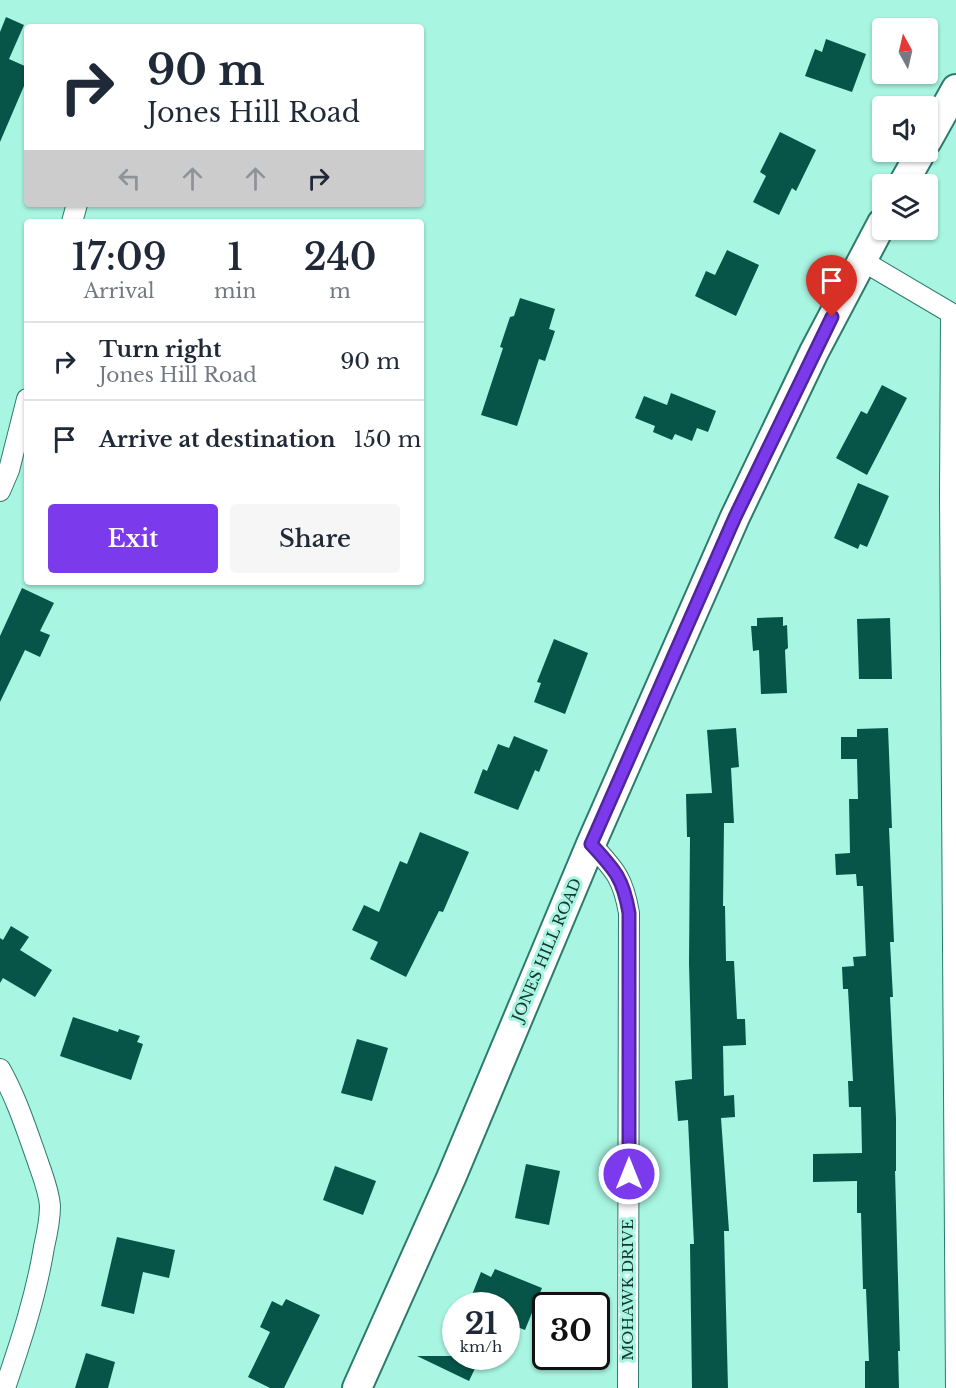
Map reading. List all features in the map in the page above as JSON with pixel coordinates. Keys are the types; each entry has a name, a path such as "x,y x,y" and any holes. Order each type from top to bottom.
{"main road":[{"path":"938,121 956,89"},
{"name":"JONES HILL ROAD","path":"357,1388 451,1178 591,844 735,517 814,352 872,240"}],"street":[{"path":"861,260 953,315 950,497 956,1388"},
{"path":"0,491 9,470 24,411"},
{"name":"MOHAWK DRIVE","path":"591,844 614,869 625,889 629,913 628,1388"},
{"path":"0,1070 9,1085 27,1130 48,1192 50,1205 50,1217 32,1308 5,1388"}],"building":[{"path":"6,17 24,25 9,59 24,66 24,86 0,142 0,32"},
{"path":"826,39 866,54 852,92 805,76 815,49 822,52"},
{"path":"780,132 816,150 796,191 792,188 779,215 753,202 766,176 760,172"},
{"path":"727,250 759,265 736,316 695,296 706,271 715,275"},
{"path":"520,298 555,309 549,329 555,331 545,361 539,359 517,426 481,415 503,348 500,347 510,317 514,316"},
{"path":"882,385 907,398 867,475 836,458 861,411 867,414"},
{"path":"671,393 716,411 708,432 697,428 692,441 675,434 672,440 653,432 655,426 635,418 644,396 667,405"},
{"path":"858,483 889,496 867,547 860,544 858,549 834,538"},
{"path":"22,588 54,603 40,631 50,635 40,657 25,650 0,702 0,636"},
{"path":"783,617 783,626 787,625 788,648 785,650 787,693 761,694 759,650 753,651 751,626 757,626 757,618"},
{"path":"890,618 892,679 859,679 857,619"},
{"path":"554,639 588,653 565,714 534,702 541,683 537,682"},
{"path":"736,728 739,767 731,768 734,823 724,823 723,906 725,906 726,961 734,961 737,1019 745,1019 746,1045 723,1046 724,1096 734,1095 735,1117 721,1118 729,1231 724,1231 728,1388 692,1388 690,1244 694,1244 688,1120 678,1121 675,1081 692,1079 689,963 690,837 687,837 686,794 712,793 707,730"},
{"path":"888,728 892,828 889,828 894,942 890,942 893,997 890,997 896,1118 899,1388 865,1388 865,1361 869,1361 866,1289 863,1289 861,1213 857,1213 857,1181 813,1182 813,1154 862,1153 861,1107 849,1107 848,1081 853,1081 848,989 843,989 842,967 854,966 853,957 866,956 863,886 857,886 856,874 836,875 835,854 850,853 849,799 858,799 857,759 841,759 841,737 857,737 857,729"},
{"path":"514,736 548,750 539,772 535,770 518,810 474,793 483,769 487,771 498,744 509,748"},
{"path":"420,832 469,852 443,912 439,911 406,977 370,959 378,942 352,930 364,905 379,912 400,861 407,864"},
{"path":"11,926 29,937 20,950 52,970 35,997 3,978 0,983 0,938 3,940"},
{"path":"73,1017 118,1032 119,1029 140,1036 137,1042 143,1044 131,1080 60,1056"},
{"path":"357,1039 388,1048 372,1101 341,1093"},
{"path":"526,1164 560,1171 549,1225 515,1218"},
{"path":"335,1166 376,1181 363,1215 323,1200"},
{"path":"117,1237 175,1250 169,1278 143,1272 134,1314 101,1306"},
{"path":"495,1269 542,1288 540,1292 532,1292 532,1313 525,1330 520,1328 520,1292 473,1292 481,1272 491,1277"},
{"path":"286,1299 320,1315 284,1388 270,1388 248,1377 270,1332 260,1327 272,1301 282,1306"},
{"path":"86,1353 115,1362 108,1388 75,1388"},
{"path":"417,1356 442,1356 442,1368"},
{"path":"446,1370 474,1370 469,1381"}],"route":[{"path":"629,1174 629,913 625,889 614,869 591,844 735,517 832,317"}]}
